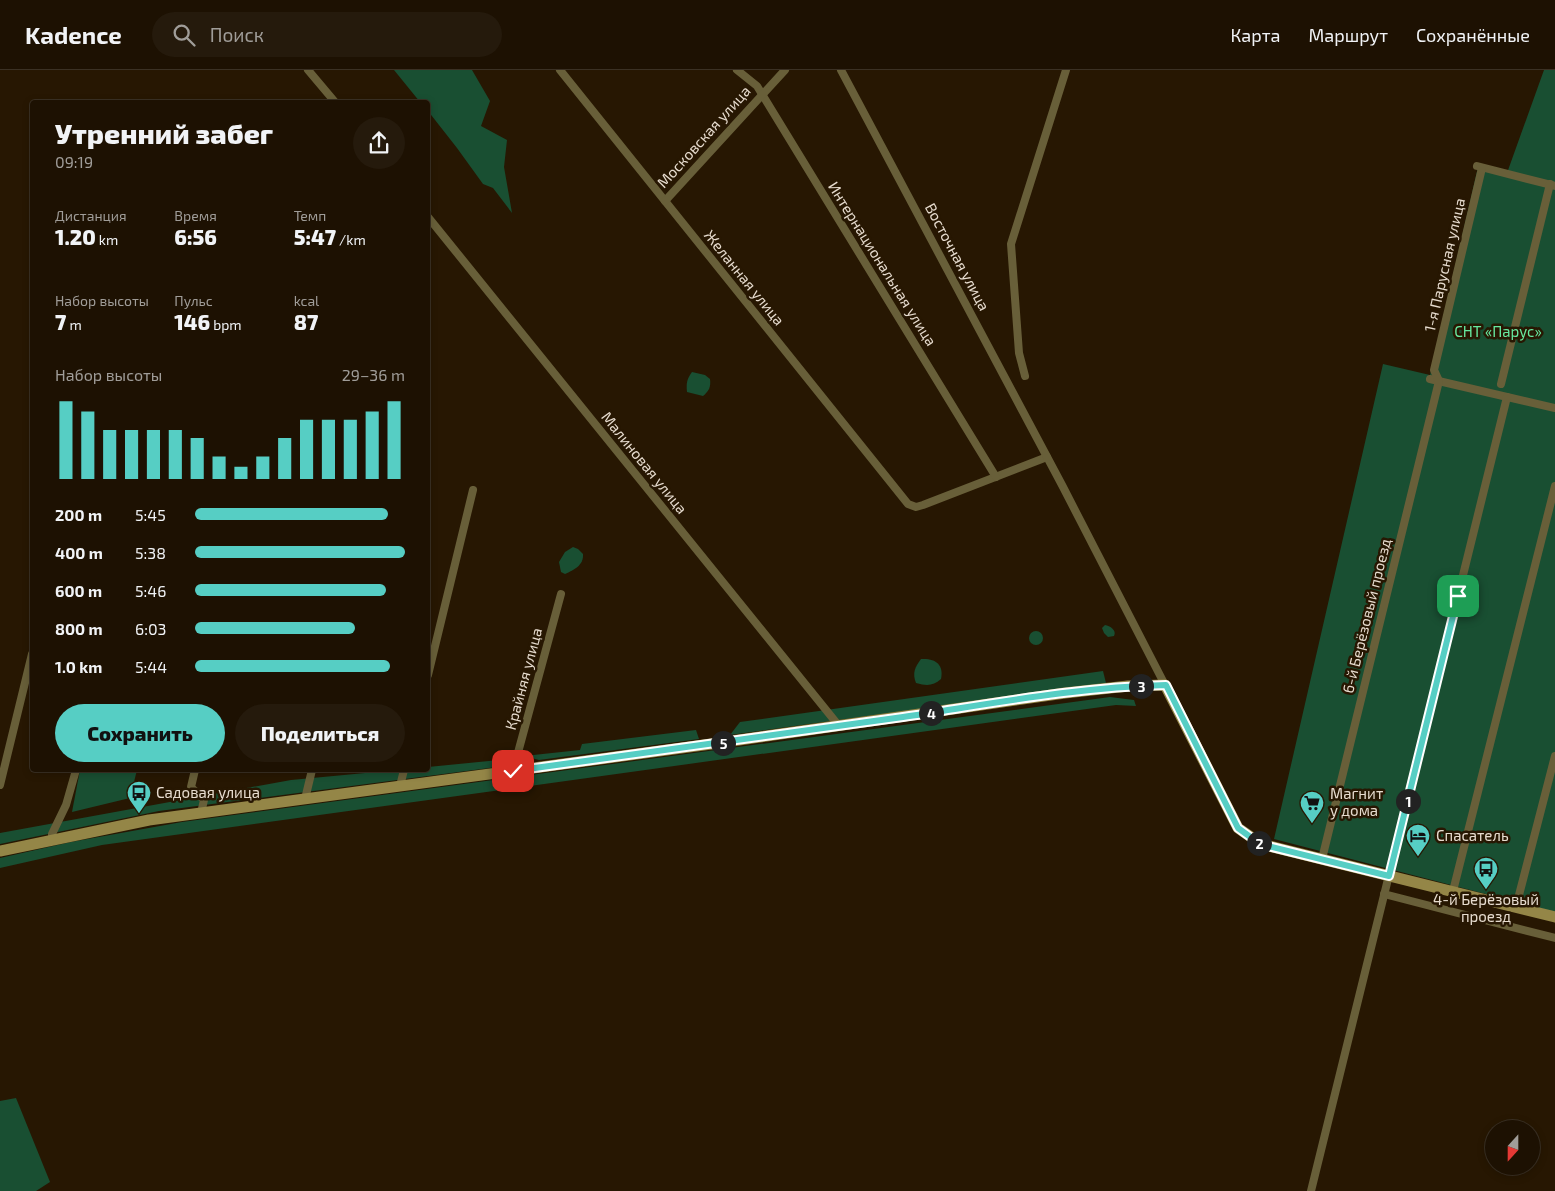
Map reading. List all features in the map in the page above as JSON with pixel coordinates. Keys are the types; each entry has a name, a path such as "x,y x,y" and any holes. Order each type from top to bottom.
{"street":[{"path":"308,70 333,100"},
{"name":"Желанная улица","path":"560,70 908,504 916,507 923,505 996,477"},
{"name":"Интернациональная улица","path":"737,70 757,86 996,477"},
{"name":"Московская улица","path":"665,201 785,70"},
{"name":"Восточная улица","path":"841,70 1166,685"},
{"path":"1025,376 1018,353 1011,244 1066,70"},
{"name":"1-я Парусная улица","path":"1439,381 1434,370 1479,167 1552,185"},
{"path":"1501,384 1552,185"},
{"name":"Малиновая улица","path":"430,219 839,726"},
{"path":"1430,378 1555,408"},
{"name":"6-й Берёзовый проезд","path":"1322,859 1439,381"},
{"path":"1311,1191 1507,397"},
{"path":"996,477 1047,458"},
{"path":"1453,891 1555,486"},
{"path":"430,667 473,490"},
{"name":"Крайняя улица","path":"513,771 561,594"},
{"path":"0,785 30,662"},
{"path":"0,851 149,820 839,726 1066,693 1128,686 1166,685 1238,828 1260,844 1555,917"},
{"path":"1520,908 1519,895 1555,756"},
{"path":"52,840 52,834 66,805 75,772"},
{"path":"195,772 191,787 204,800 201,813"},
{"path":"304,799 311,772"},
{"path":"400,786 404,772"},
{"path":"1384,894 1555,938"}],"green space":[{"path":"394,70 472,70 490,101 481,126 507,140 504,167 512,213 493,188 483,184 430,114 430,100 418,100"},
{"name":"СНТ «Парус»","path":"1544,70 1555,70 1555,912 1274,839 1383,364 1430,375 1478,167 1507,173"},
{"path":"692,372 705,375 710,379 709,389 703,396 687,392 687,381"},
{"path":"573,547 583,554 583,558 578,567 565,574 561,572 559,562 565,552"},
{"path":"1105,625 1114,630 1114,636 1108,637 1104,633 1102,628"},
{"path":"1036,631 1041,633 1043,638 1041,643 1036,645 1031,643 1029,638 1031,633"},
{"path":"921,659 934,661 940,666 941,679 930,685 916,683 915,670"},
{"path":"1103,671 1106,683 730,735 740,722"},
{"path":"1110,697 1134,700 1136,706 1116,705 102,845 0,868 0,858 71,842 182,822"},
{"path":"696,730 699,739 539,760 524,756 580,750 582,744"},
{"path":"499,760 497,767 159,811 0,844 0,833 291,780 376,772 430,772 430,767"},
{"path":"80,772 136,772 130,798 72,812"},
{"path":"16,1098 50,1182 36,1191 0,1191 0,1101"}],"place":[{"name":"Садовая улица","path":"139,814"},
{"name":"Магнит у дома","path":"1312,824"},
{"name":"Спасатель","path":"1418,857"},
{"name":"4-й Берёзовый проезд","path":"1486,890"}],"route":[{"path":"513,771 1066,693 1128,686 1166,685 1238,828 1260,844 1389,876 1458,596"}]}
